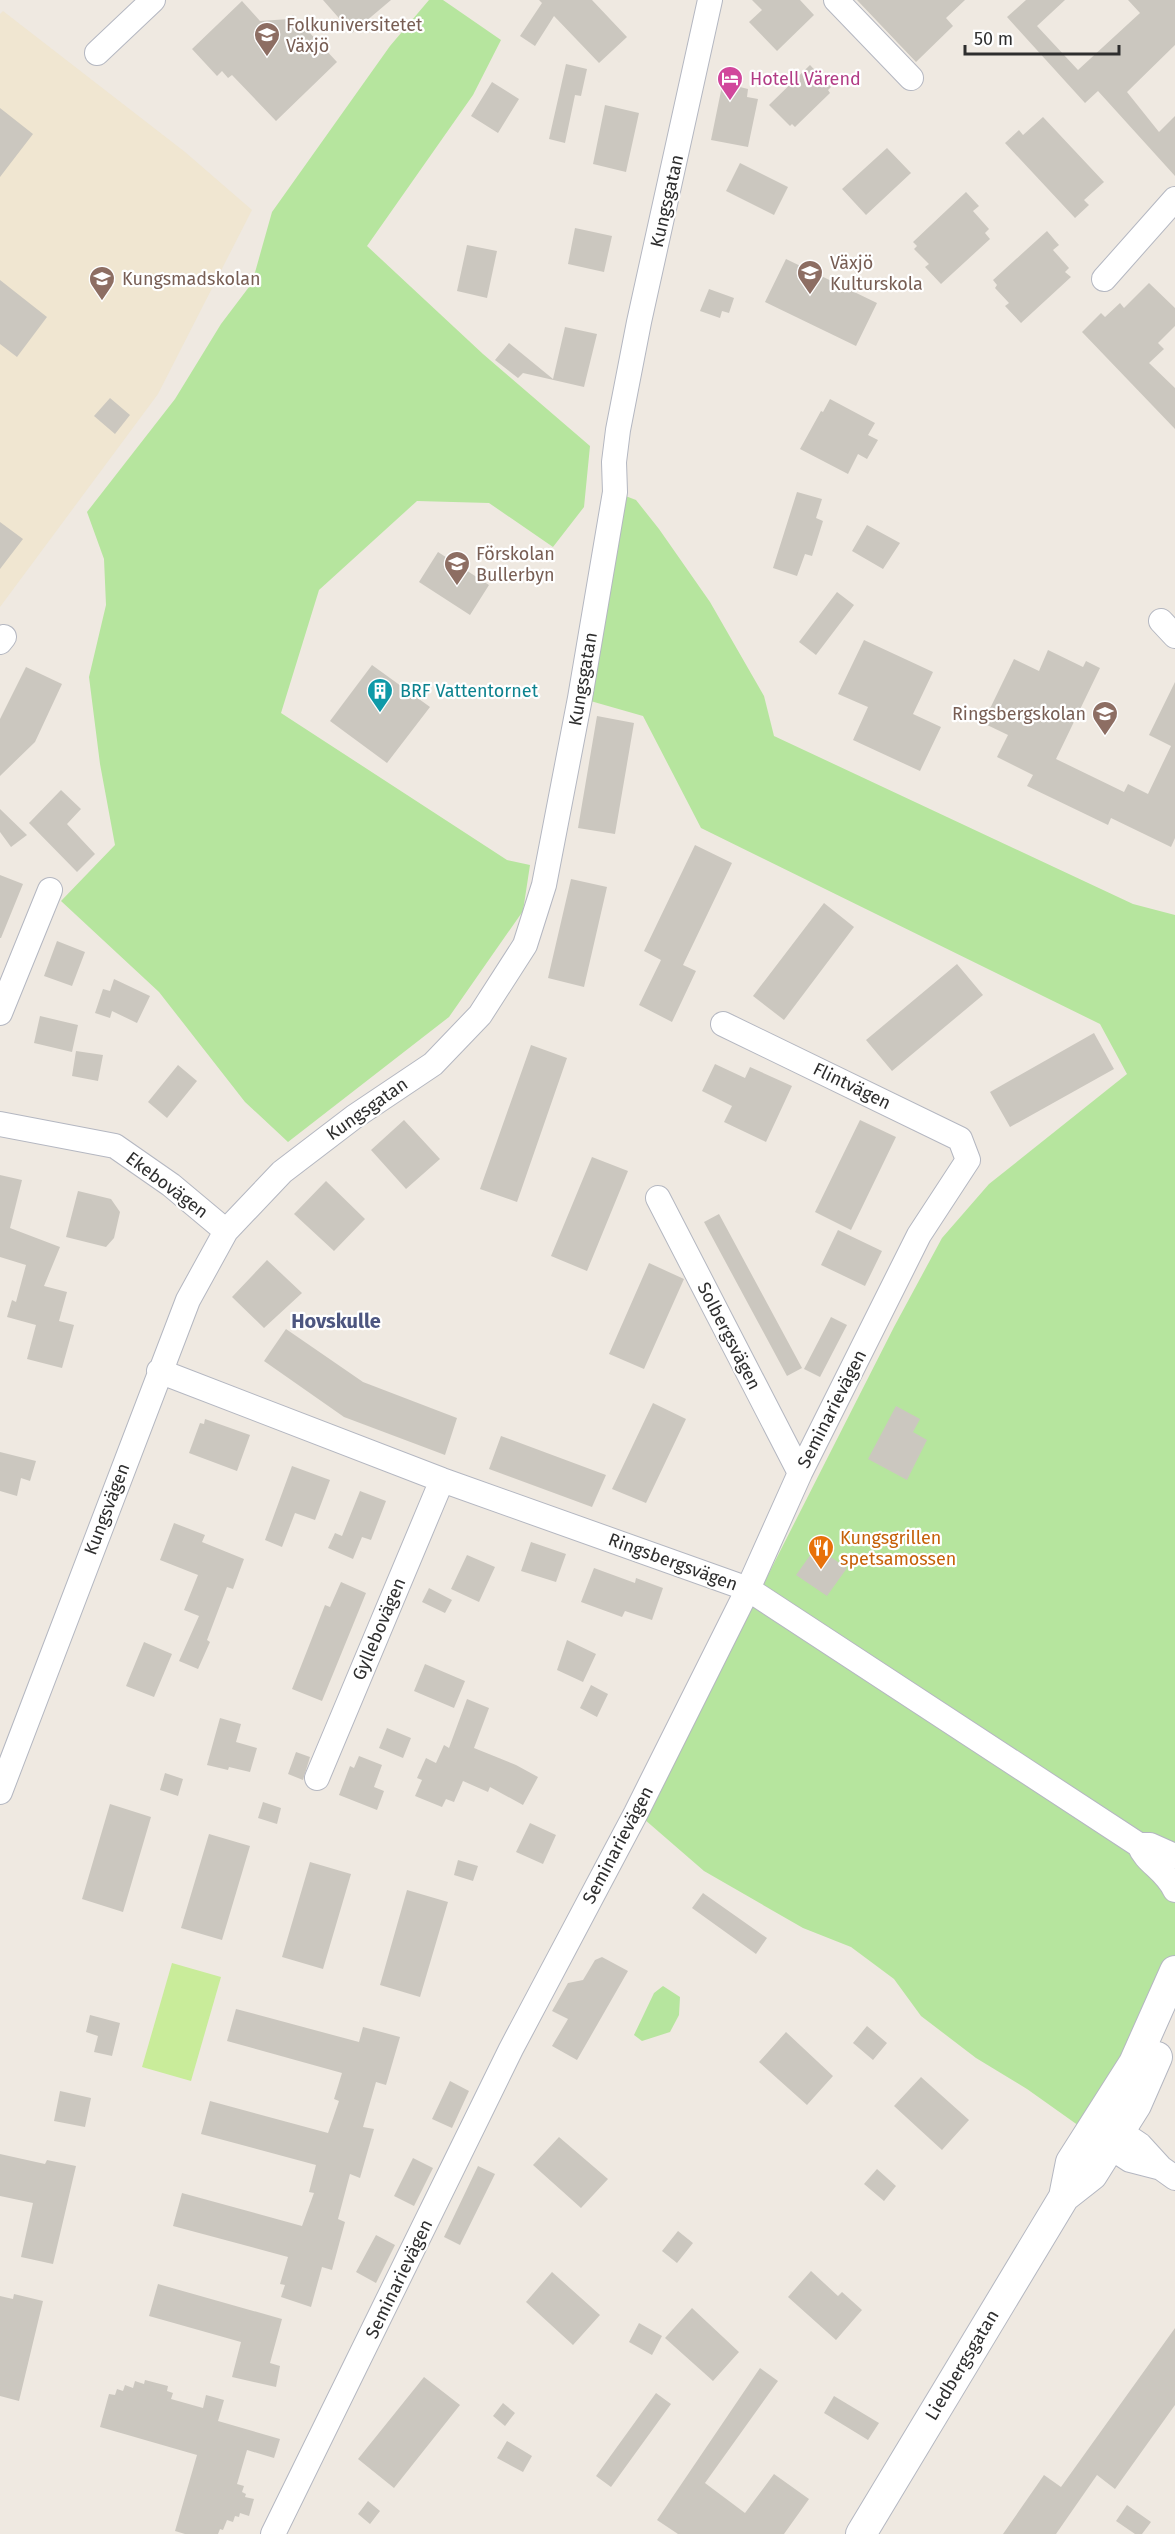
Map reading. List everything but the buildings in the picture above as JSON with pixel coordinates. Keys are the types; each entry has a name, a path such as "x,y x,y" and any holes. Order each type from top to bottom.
{"street":[{"path":"97,53 153,0"},
{"name":"Kungsgatan","path":"226,1231 282,1172 354,1117 433,1064 480,1015 525,945 544,885 578,708 615,492 614,462 618,430 639,322 710,0"},
{"path":"836,0 911,78"},
{"path":"1104,279 1175,199"},
{"path":"0,1013 50,890"},
{"name":"Flintvägen","path":"723,1024 960,1139 968,1160"},
{"name":"Ekebovägen","path":"0,1124 115,1146 171,1185 226,1231"},
{"name":"Seminarievägen","path":"273,2534 511,2049 636,1813 748,1589 800,1473 920,1235 968,1160"},
{"name":"Solbergsvägen","path":"658,1198 800,1473"},
{"name":"Kungsvägen","path":"0,1792 159,1371 188,1300 226,1231"},
{"name":"Ringsbergsvägen","path":"159,1371 442,1480 748,1589 1139,1845 1143,1854 1164,1872 1175,1890"},
{"name":"Gyllebovägen","path":"317,1778 442,1480"},
{"name":"Ringsbergsvägen","path":"1139,1845 1150,1845 1175,1856"},
{"name":"Liedbergsgatan","path":"1104,2132 1175,1971"},
{"name":"Liedbergsgatan","path":"861,2534 1064,2197 1071,2162 1136,2105 1143,2084 1175,2018"},
{"path":"1104,2132 1130,2160 1168,2173"}],"shaded area":[{"name":"Kungsmadskolan","path":"3,11 185,152 252,210 158,394 0,607 0,14"}],"green space":[{"path":"429,0 443,0 501,40 473,95 367,246 483,354 590,446 584,507 553,547 489,503 417,501 319,590 281,713 507,860 530,865 523,911 449,1017 288,1142 245,1102 159,992 61,901 115,845 100,764 89,677 106,605 104,559 87,512 175,399 221,324 252,283 272,212 390,46"},
{"path":"615,492 636,500 710,602 764,696 774,736 1133,904 1175,915 1175,1971 1089,2133 1027,2089 976,2058 921,2016 894,1979 851,1947 803,1928 704,1871 644,1819 894,1327 942,1238 989,1184 1127,1074 1100,1024 701,828 643,716 580,698"},
{"path":"172,1963 221,1977 191,2081 142,2067"},
{"path":"663,1986 680,1997 679,2015 670,2032 642,2041 634,2035 654,1993"}],"place":[{"name":"Folkuniversitetet Växjö","path":"267,58"},
{"name":"Hotell Värend","path":"730,102"},
{"name":"Växjö Kulturskola","path":"810,296"},
{"name":"Kungsmadskolan","path":"102,302"},
{"name":"Förskolan Bullerbyn","path":"457,587"},
{"name":"BRF Vattentornet","path":"380,714"},
{"name":"Ringsbergskolan","path":"1105,737"},
{"name":"Kungsgrillen spetsamossen","path":"821,1571"}],"district":[{"name":"Hovskulle","path":"336,1321"}]}
